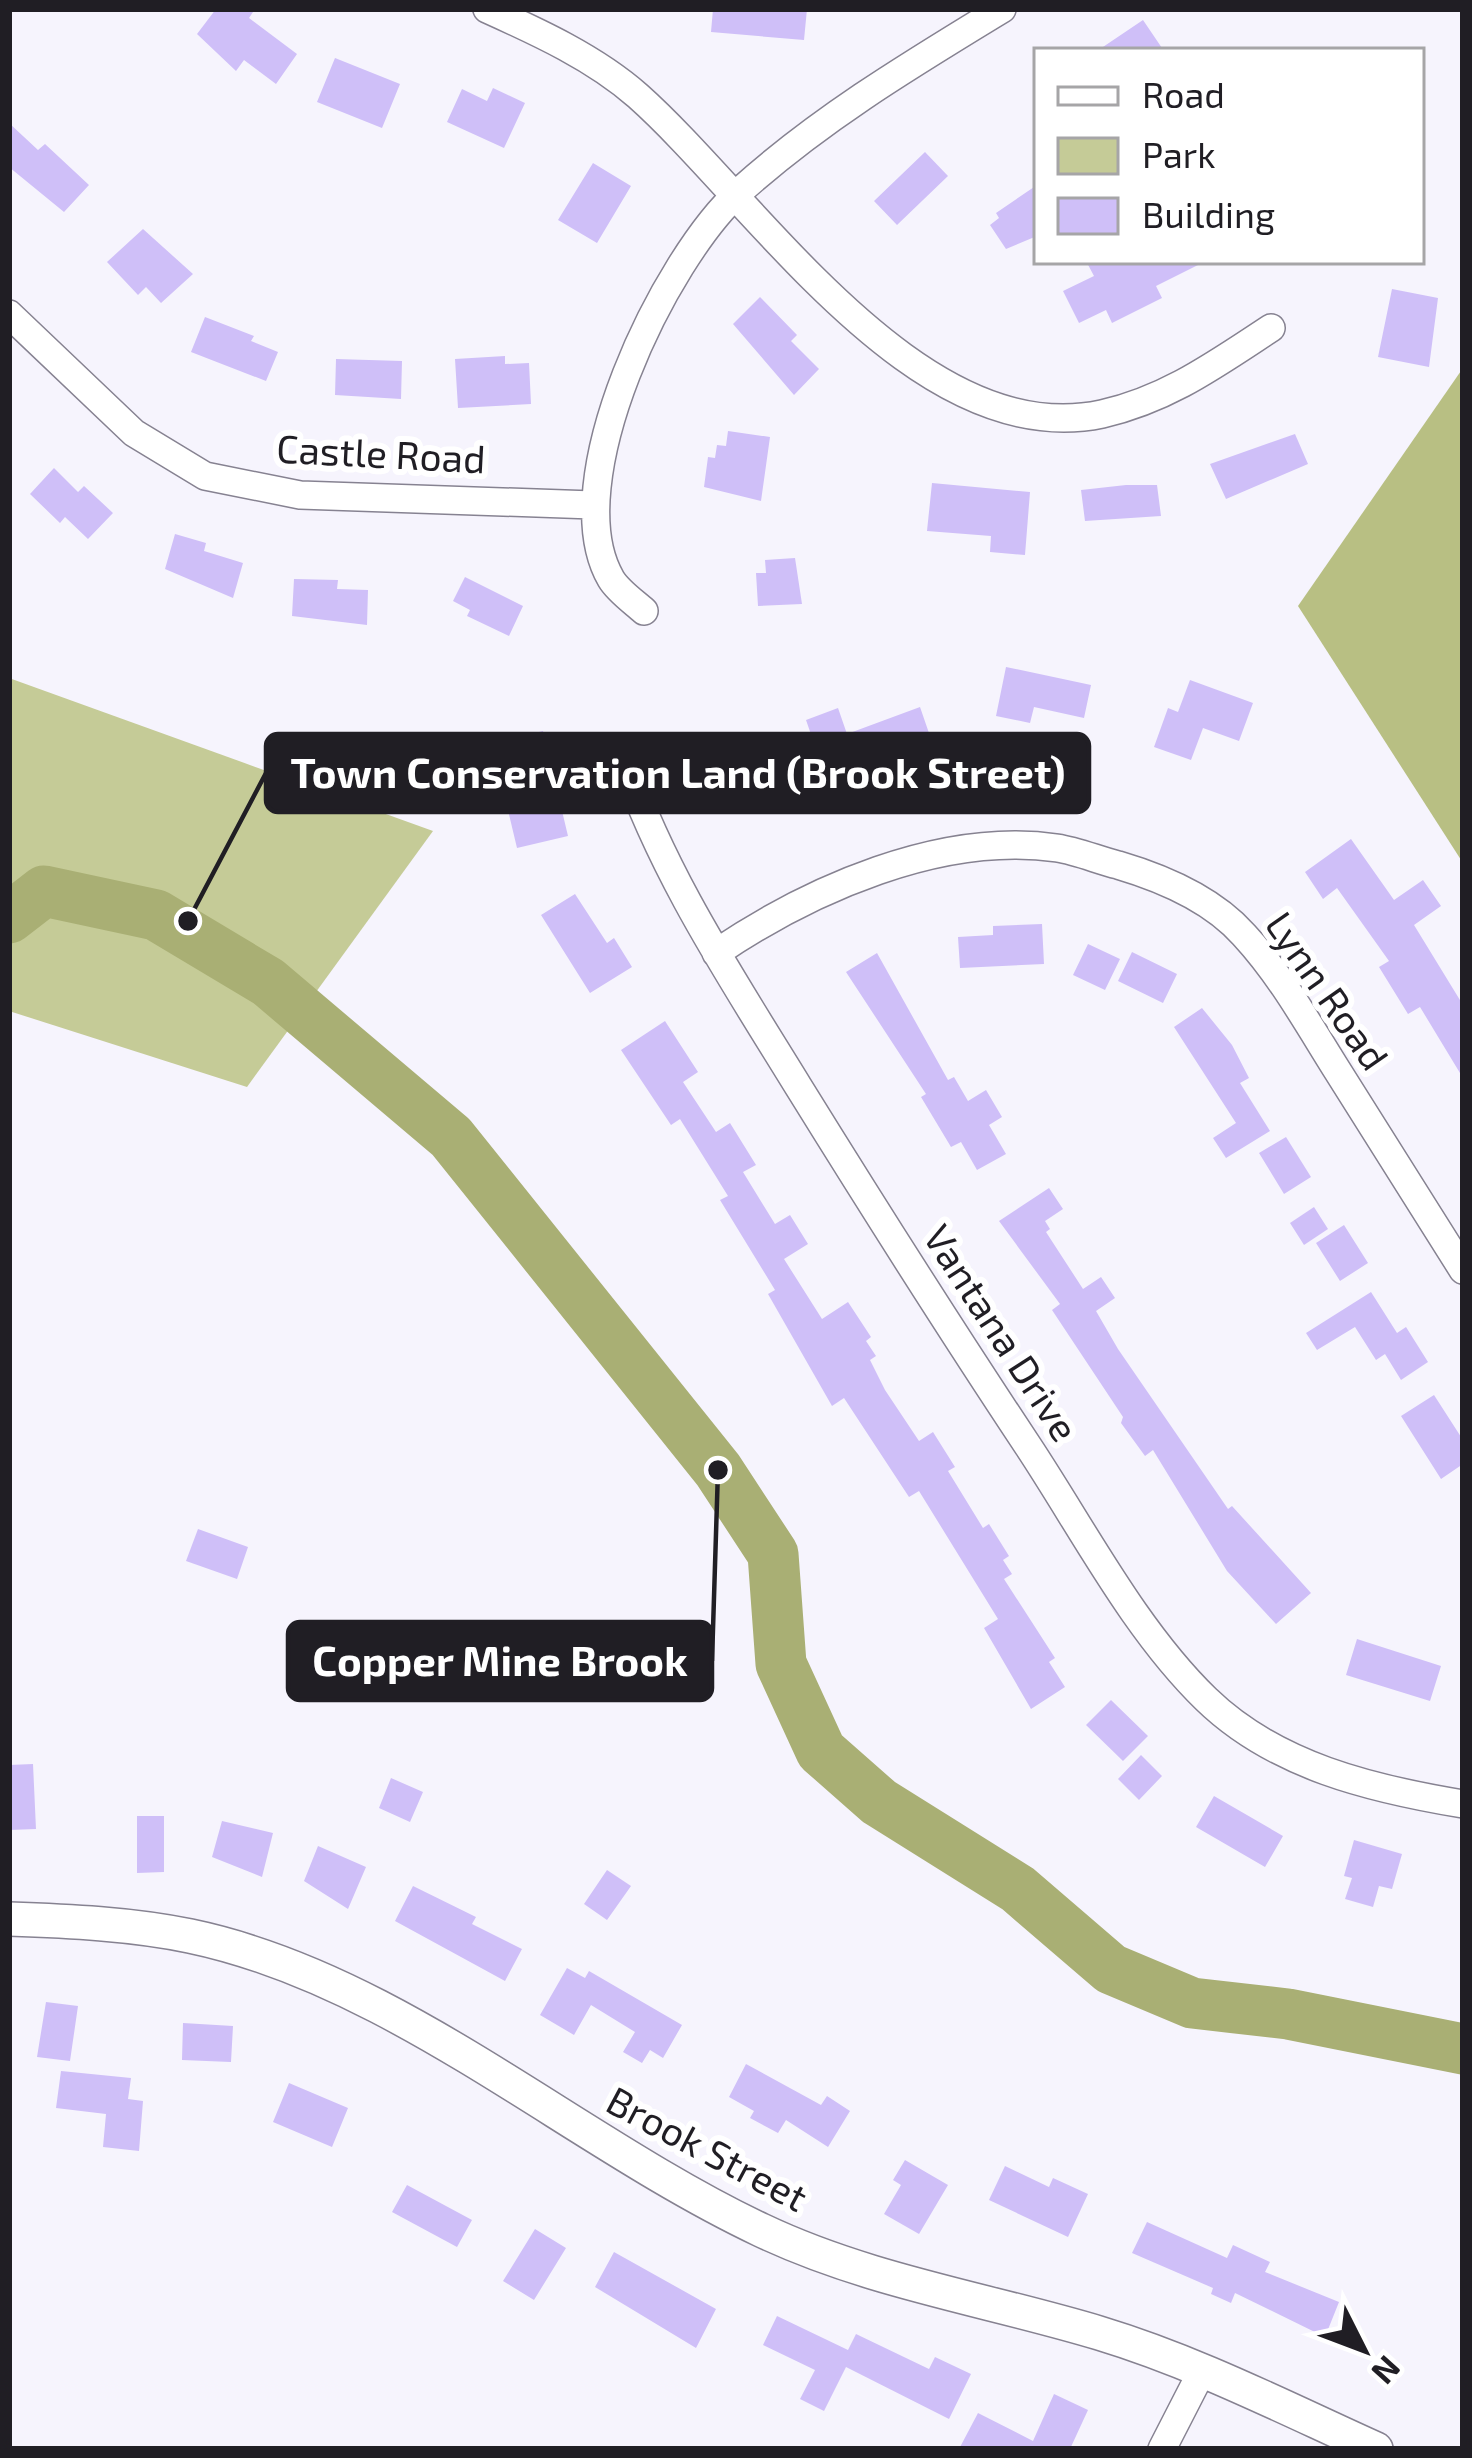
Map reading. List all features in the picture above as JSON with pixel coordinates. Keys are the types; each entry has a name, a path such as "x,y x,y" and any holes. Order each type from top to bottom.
{"street":[{"path":"487,9 589,61 635,93 852,314 920,371 1019,414 1097,415 1175,392 1271,328"},
{"path":"644,611 611,579 593,505 610,421 653,308 736,194 858,96 1002,9"},
{"name":"Castle Road","path":"9,314 134,433 205,476 300,495 593,505"},
{"name":"Vantana Drive","path":"620,749 642,818 716,953 943,1318 1148,1626 1207,1700 1335,1778 1463,1804"},
{"name":"Lynn Road","path":"716,953 762,922 843,880 917,861 985,849 1056,848 1144,873 1197,898 1241,932 1281,981 1463,1270"},
{"name":"Brook Street","path":"9,1919 189,1936 253,1954 391,2016 760,2230 843,2263 1102,2334 1202,2371 1376,2449"},
{"path":"1162,2449 1202,2371"}],"green space":[{"path":"1463,368 1463,863 1298,606"},
{"path":"9,678 433,831 247,1087 9,1011"}],"building":[{"path":"216,9 255,9 249,18 297,54 276,84 244,60 236,71 197,34"},
{"path":"713,9 807,9 804,40 711,32"},
{"path":"1143,20 1162,48 1101,48"},
{"path":"335,58 400,84 382,128 317,102"},
{"path":"493,88 525,103 504,148 447,122 462,89 487,101"},
{"path":"9,123 38,150 45,144 89,185 64,212 9,167"},
{"path":"925,152 948,176 897,225 874,201"},
{"path":"593,163 631,186 597,243 558,220"},
{"path":"1034,187 1034,237 1006,249 990,225 999,218 996,213"},
{"path":"143,229 193,274 161,303 146,287 138,295 107,262"},
{"path":"1088,264 1200,264 1156,286 1162,298 1112,323 1106,310 1079,323 1063,291 1094,276"},
{"path":"1392,289 1438,298 1429,367 1378,357"},
{"path":"760,297 797,335 791,341 819,369 794,395 733,324"},
{"path":"205,317 254,336 251,341 278,352 266,381 191,352"},
{"path":"505,356 505,364 529,363 531,404 458,408 455,359"},
{"path":"336,359 402,361 401,399 335,395"},
{"path":"728,431 770,437 761,501 704,487 708,457 715,458 717,445 726,446"},
{"path":"1295,434 1308,464 1226,499 1210,464"},
{"path":"54,468 78,492 84,486 113,513 88,539 65,517 60,523 30,494"},
{"path":"932,483 1030,492 1025,555 990,552 991,536 927,531"},
{"path":"1157,485 1161,516 1085,521 1081,490"},
{"path":"175,534 206,543 204,551 243,563 233,598 165,569"},
{"path":"795,558 802,604 758,606 756,573 766,573 765,560"},
{"path":"465,577 523,606 509,636 467,616 470,610 453,601"},
{"path":"294,579 338,580 337,589 368,590 367,625 292,616"},
{"path":"1006,667 1091,685 1084,718 1034,707 1030,723 996,716"},
{"path":"1190,680 1253,703 1239,741 1203,728 1191,760 1154,747 1168,708 1178,712"},
{"path":"920,707 930,736 858,762 863,775 832,786 830,780 773,800 761,765 815,746 806,720 838,708 847,734"},
{"path":"543,731 568,836 517,848 492,743"},
{"path":"1351,839 1394,900 1423,880 1441,906 1414,925 1463,1005 1463,1078 1420,1007 1408,1014 1379,967 1389,961 1337,888 1323,899 1305,872"},
{"path":"575,894 607,943 614,938 632,967 590,993 541,915"},
{"path":"1042,924 1044,964 960,968 958,937 993,935 993,926"},
{"path":"1088,944 1120,959 1105,990 1073,975"},
{"path":"1132,952 1177,974 1163,1003 1118,981"},
{"path":"877,953 948,1080 954,1077 968,1101 986,1090 1002,1117 989,1125 1006,1154 977,1170 961,1142 951,1147 921,1097 926,1094 846,972"},
{"path":"1202,1008 1232,1045 1249,1078 1240,1083 1270,1131 1226,1158 1213,1138 1236,1123 1174,1027"},
{"path":"665,1021 698,1072 683,1082 716,1132 730,1123 756,1165 743,1172 775,1224 790,1215 808,1244 784,1259 822,1319 848,1302 871,1337 866,1341 876,1356 870,1360 885,1390 919,1441 933,1432 955,1467 948,1471 983,1528 989,1524 1009,1556 1003,1560 1012,1574 1004,1579 1055,1658 1049,1662 1065,1687 1031,1709 984,1628 998,1619 919,1491 909,1497 844,1398 832,1406 768,1294 775,1290 720,1200 728,1196 680,1119 671,1125 621,1050"},
{"path":"1286,1137 1311,1177 1284,1194 1259,1153"},
{"path":"1049,1188 1063,1209 1045,1221 1050,1229 1046,1232 1083,1289 1101,1277 1115,1298 1096,1311 1118,1349 1228,1509 1232,1506 1311,1593 1276,1624 1227,1571 1153,1450 1145,1456 1121,1423 1123,1417 1052,1310 1060,1304 999,1221"},
{"path":"1314,1207 1328,1229 1304,1245 1290,1223"},
{"path":"1344,1225 1368,1263 1340,1281 1316,1243"},
{"path":"1371,1292 1397,1333 1406,1327 1428,1362 1401,1380 1385,1354 1376,1360 1355,1327 1317,1350 1306,1333"},
{"path":"1434,1395 1463,1440 1463,1464 1441,1479 1401,1416"},
{"path":"198,1529 248,1547 237,1579 186,1561"},
{"path":"1357,1639 1441,1666 1430,1701 1346,1675"},
{"path":"1111,1700 1148,1736 1123,1761 1086,1725"},
{"path":"1141,1755 1162,1776 1139,1800 1118,1779"},
{"path":"33,1764 36,1829 9,1830 9,1765"},
{"path":"391,1778 423,1792 410,1822 379,1808"},
{"path":"1214,1796 1283,1836 1265,1867 1196,1827"},
{"path":"137,1816 164,1816 164,1872 137,1873"},
{"path":"222,1821 273,1833 262,1877 212,1857"},
{"path":"1354,1840 1402,1854 1392,1889 1379,1886 1373,1907 1345,1899 1352,1878 1344,1876"},
{"path":"318,1846 366,1867 348,1909 304,1881"},
{"path":"607,1870 631,1886 607,1920 584,1904"},
{"path":"413,1886 476,1917 472,1924 522,1949 505,1981 395,1921"},
{"path":"567,1968 585,1978 589,1971 682,2025 663,2058 650,2050 642,2063 623,2052 635,2032 591,2005 574,2035 540,2015"},
{"path":"46,2002 78,2006 70,2061 37,2057"},
{"path":"183,2023 233,2026 231,2062 182,2060"},
{"path":"746,2064 821,2105 827,2096 850,2111 828,2147 786,2120 778,2133 750,2118 754,2111 729,2097"},
{"path":"61,2071 131,2078 128,2099 143,2101 139,2151 103,2147 106,2114 56,2108"},
{"path":"289,2083 348,2108 332,2147 273,2122"},
{"path":"905,2160 948,2185 919,2234 884,2214 901,2185 893,2180"},
{"path":"1005,2166 1049,2187 1053,2178 1088,2194 1068,2237 989,2200"},
{"path":"407,2185 472,2220 457,2247 392,2212"},
{"path":"1147,2222 1227,2258 1233,2245 1270,2262 1265,2272 1339,2302 1325,2337 1235,2293 1231,2303 1211,2294 1213,2288 1132,2253"},
{"path":"535,2229 566,2248 534,2300 503,2281"},
{"path":"614,2252 716,2309 696,2348 595,2287"},
{"path":"777,2316 848,2350 856,2334 929,2369 935,2357 971,2374 949,2419 846,2367 824,2411 800,2399 815,2370 763,2345"},
{"path":"1054,2394 1088,2410 1070,2449 959,2449 978,2413 1033,2441"}],"waterway":[{"path":"9,918 44,891 156,915 268,982 451,1137 718,1470 773,1554 781,1664 821,1751 879,1802 1018,1889 1111,1969 1192,2003 1288,2014 1463,2049"}],"place":[{"name":"Town Conservation Land (Brook Street)","path":"188,921"},
{"name":"Copper Mine Brook","path":"718,1470"}]}
